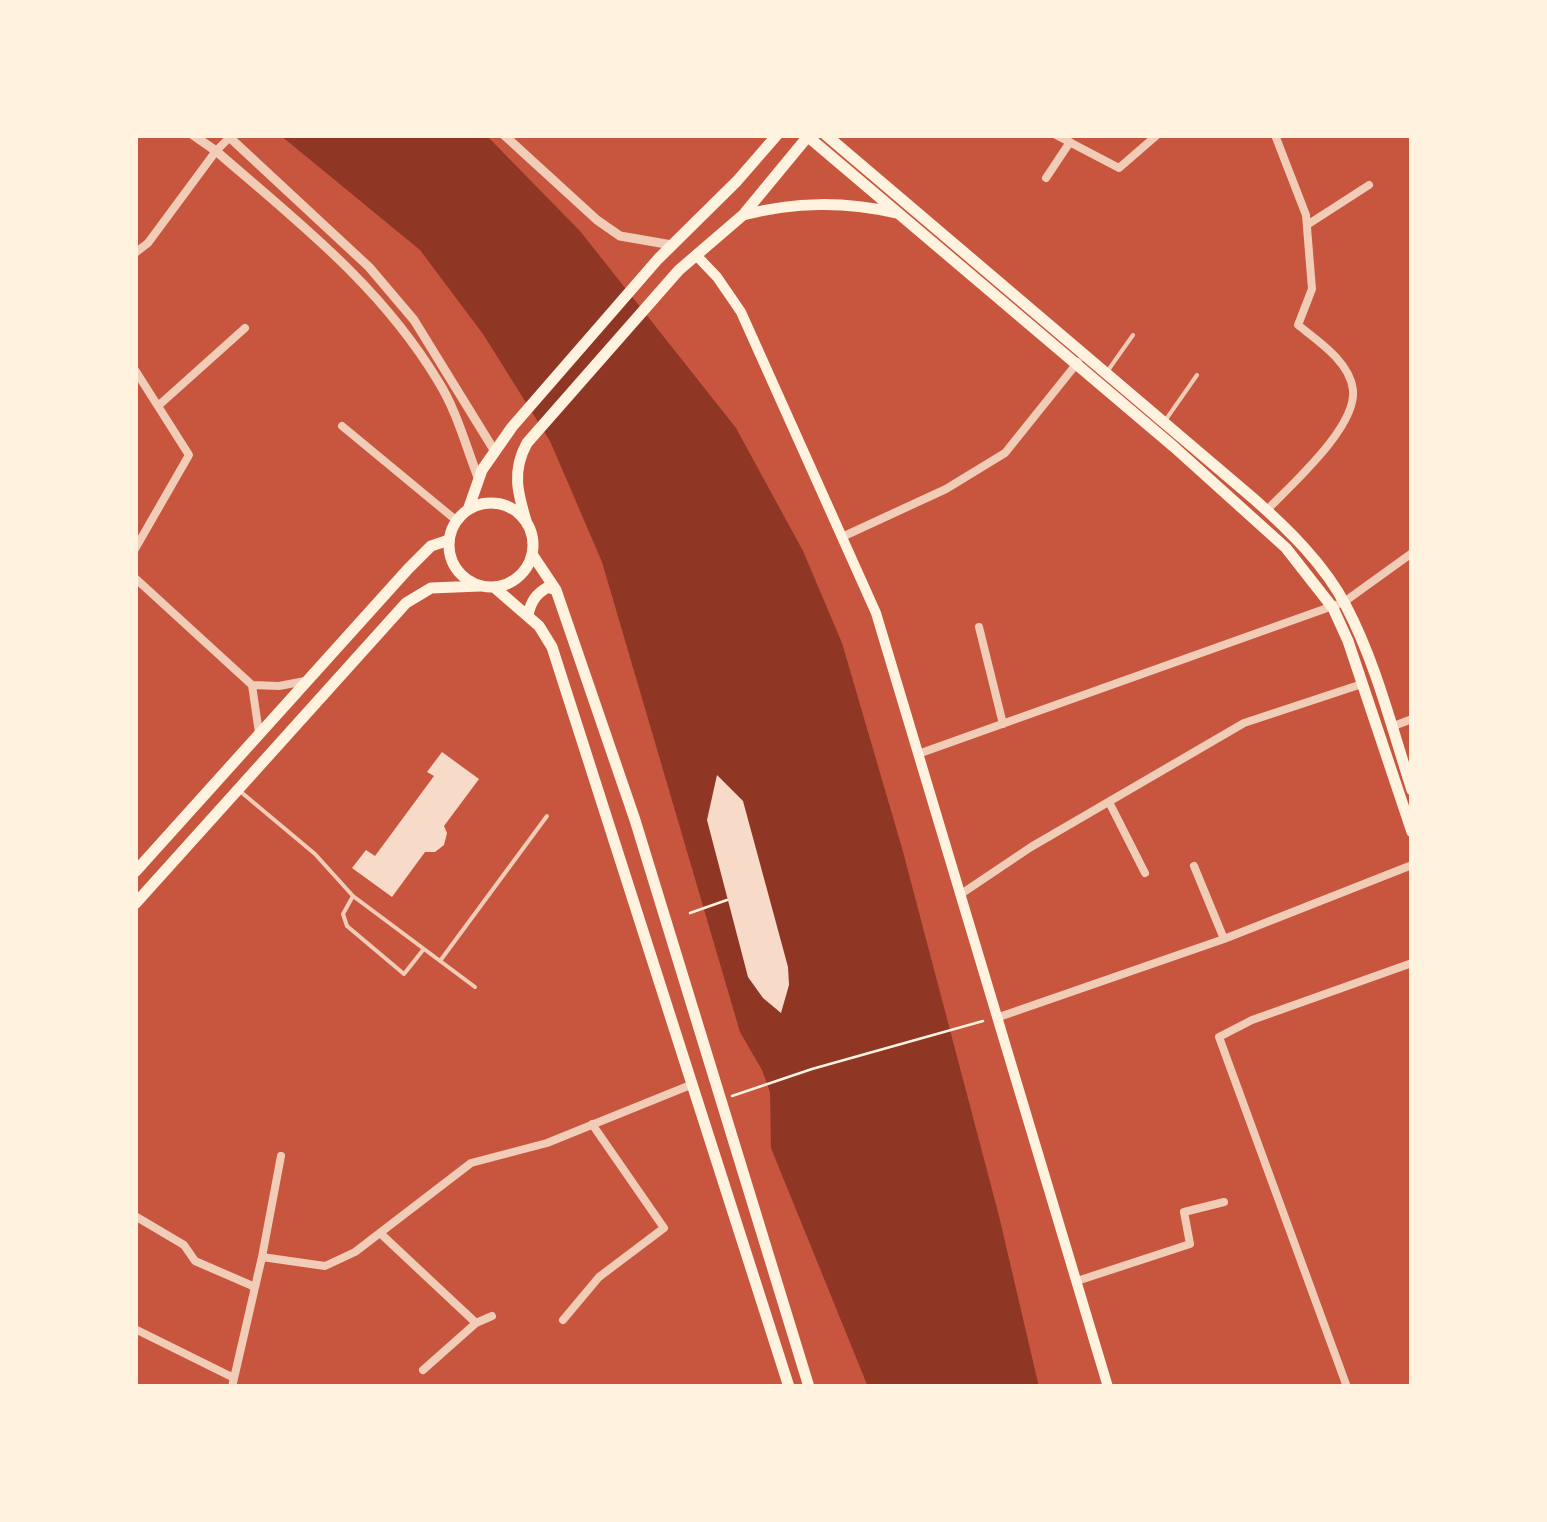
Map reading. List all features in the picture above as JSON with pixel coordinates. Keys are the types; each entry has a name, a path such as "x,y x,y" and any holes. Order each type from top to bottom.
{"main road":[{"path":"777,135 737,182 658,259 512,427 494,450 468,510 457,521 449,540 458,571 528,615 552,648 789,1387"},
{"path":"826,135 1258,520 1338,604 1412,832"},
{"path":"135,904 406,603 431,588 487,586 519,576 532,554 516,481 520,454 526,443 679,270 742,215 807,136 1080,359 1106,373 1267,510 1312,559 1360,636 1412,790"},
{"path":"742,215 806,204 860,205 900,214"},
{"path":"696,255 742,312 876,613 1108,1387"},
{"path":"468,510 486,504 503,505 527,524"},
{"path":"135,872 423,553 430,546 449,540"},
{"path":"532,554 556,590 636,820 809,1387"},
{"path":"528,615 530,603 538,593 548,588 556,590"}],"street":[{"path":"194,135 360,277 402,326 440,383 478,480"},
{"path":"504,135 596,220 620,236 672,245"},
{"path":"1056,135 1119,168 1157,135"},
{"path":"1267,510 1322,452 1351,409 1353,388 1333,353 1298,325 1312,289 1306,215 1275,135"},
{"path":"135,253 148,243 229,136 304,203 414,320 494,450"},
{"path":"1046,178 1070,142"},
{"path":"1307,226 1369,185"},
{"path":"158,406 245,328"},
{"path":"842,537 946,489 1005,452 1080,359"},
{"path":"135,370 189,455 135,548"},
{"path":"342,426 457,521"},
{"path":"918,754 1338,604 1412,553"},
{"path":"135,578 252,685 259,732"},
{"path":"980,626 1003,724"},
{"path":"252,685 279,686 305,681"},
{"path":"960,894 1031,847 1244,722 1362,684"},
{"path":"1391,727 1412,719"},
{"path":"1109,802 1145,874"},
{"path":"999,1017 1224,939 1412,864"},
{"path":"1194,866 1224,939"},
{"path":"1348,1387 1219,1037 1252,1020 1412,963"},
{"path":"262,1257 325,1266 354,1252 471,1164 547,1143 693,1084"},
{"path":"563,1320 598,1277 664,1228 592,1124"},
{"path":"135,1328 233,1382 281,1156"},
{"path":"1077,1281 1190,1244 1184,1212 1224,1202"},
{"path":"135,1216 184,1245 195,1261 256,1287"},
{"path":"380,1233 476,1323"},
{"path":"423,1370 476,1323 492,1316"}],"lane":[{"path":"1106,373 1133,335"},
{"path":"1164,422 1197,375"},
{"path":"238,789 315,854 353,896 475,986"},
{"path":"440,961 548,816"},
{"path":"353,896 343,914 347,926 404,974 423,950"}],"path":[{"path":"690,913 727,900"},
{"path":"746,1091 999,1017"}],"shaded area":[{"path":"280,135 486,135 580,231 736,428 803,551 842,643 902,848 999,1216 1039,1387 868,1387 771,1148 770,1092 740,1032 602,562 550,441 483,334 420,250"}],"building":[{"path":"442,752 479,779 444,826 444,845 435,852 425,852 392,897 352,868 366,850 375,856 434,776 427,772"},
{"path":"717,775 743,801 788,967 789,985 781,1013 763,998 748,977 707,820"}]}
